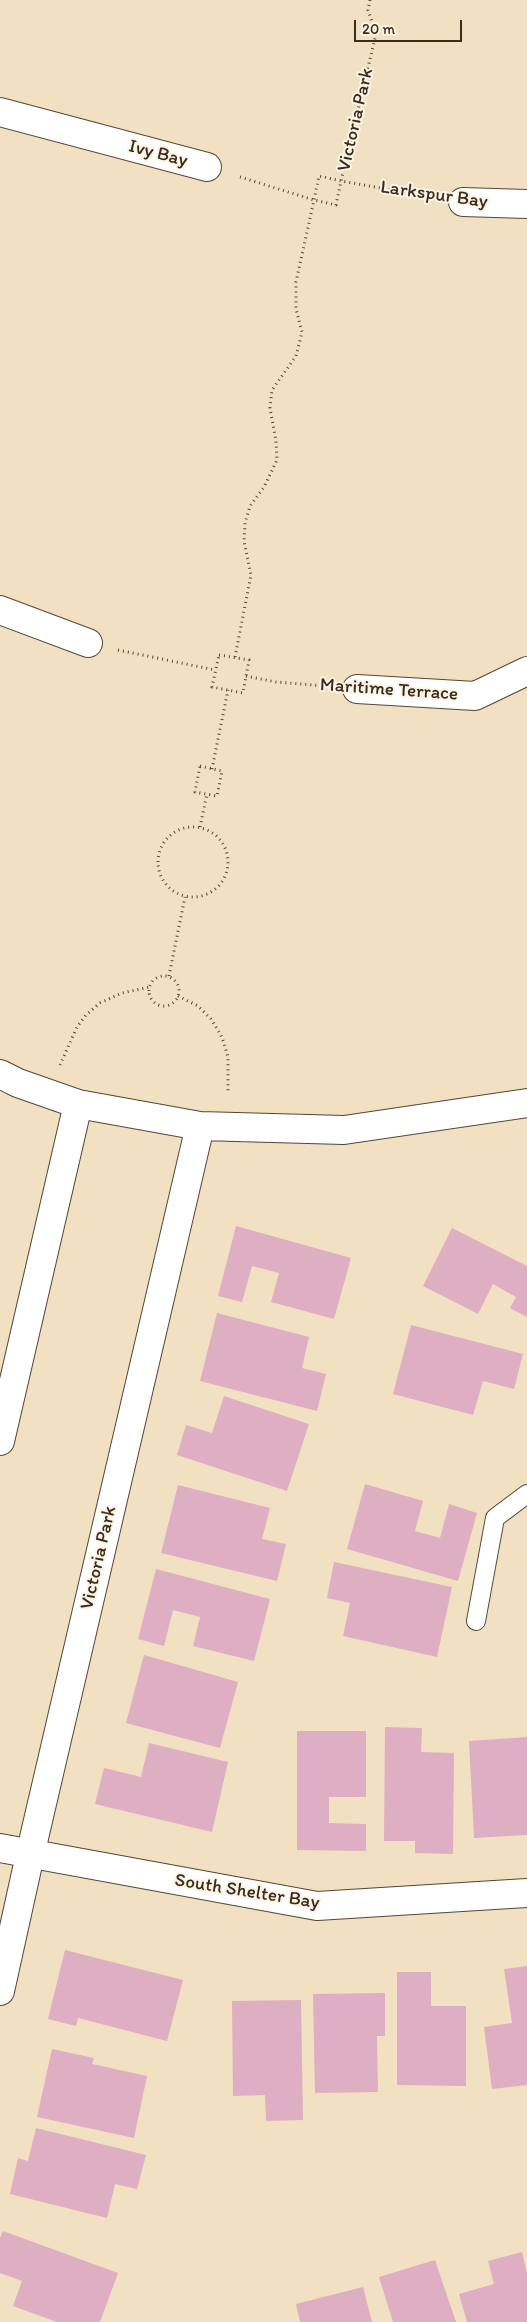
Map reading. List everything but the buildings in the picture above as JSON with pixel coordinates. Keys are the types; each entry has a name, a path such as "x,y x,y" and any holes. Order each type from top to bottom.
{"street":[{"name":"Ivy Bay","path":"0,112 208,167"},
{"name":"Larkspur Bay","path":"464,202 527,204"},
{"path":"0,610 88,643"},
{"name":"Maritime Terrace","path":"356,689 475,696 527,671"},
{"path":"0,1074 18,1083 78,1104 200,1126 344,1130 527,1103"},
{"path":"0,1441 78,1104"},
{"name":"Victoria Park","path":"0,1991 200,1126"},
{"name":"South Shelter Bay","path":"0,1848 30,1855 318,1906 527,1893"}],"lane":[{"path":"476,1621 495,1518 527,1494"}],"path":[{"name":"Victoria Park","path":"314,200 336,205 376,34 368,10 370,0"},
{"name":"Ivy Bay","path":"208,167 314,200"},
{"name":"Victoria Park","path":"235,657 251,575 244,541 244,523 250,506 264,487 276,460 276,441 270,408 272,390 296,356 302,332 296,309 296,282 319,176 341,181"},
{"name":"Larkspur Bay","path":"341,181 464,202"},
{"path":"88,643 215,670"},
{"path":"219,654 249,660 243,693 212,687 215,670 219,654"},
{"name":"Maritime Terrace","path":"246,676 276,682 356,689"},
{"path":"212,769 228,690"},
{"path":"200,766 222,771 217,796 207,794 195,792 200,766"},
{"path":"200,827 207,794"},
{"path":"187,827 200,827 210,831 226,847 228,870 224,880 217,889 196,898 185,897 174,892 165,884 159,873 157,861 160,849 166,838 176,831 187,827"},
{"path":"169,976 185,897"},
{"path":"169,976 177,982 180,991 178,996 167,1005 158,1004 151,997 150,987 155,979 169,976"},
{"path":"49,1093 77,1027 86,1016 100,1003 122,993 150,987"},
{"path":"178,996 198,1006 210,1019 222,1037 228,1057 227,1127"}]}
